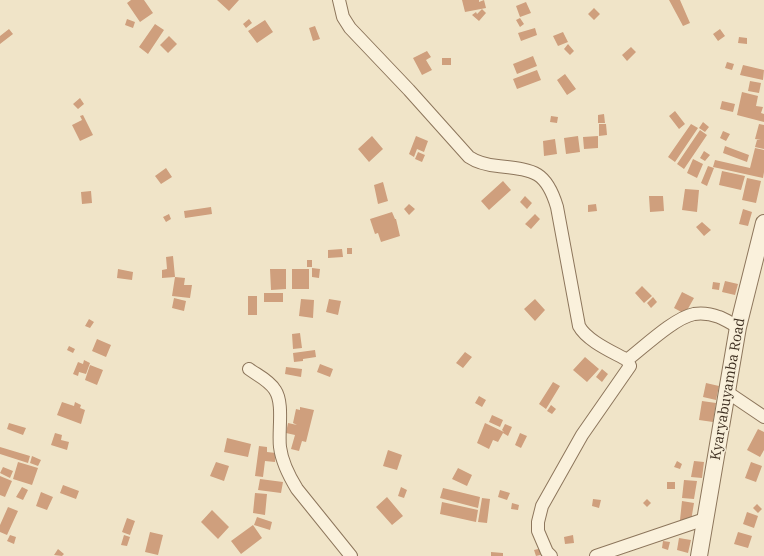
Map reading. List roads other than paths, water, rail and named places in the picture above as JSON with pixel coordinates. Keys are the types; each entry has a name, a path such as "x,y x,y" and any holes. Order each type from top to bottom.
{"street":[{"path":"339,0 343,17 350,28 409,90 469,157 475,161 486,164 529,170 540,176 545,181 553,194 557,207 579,326 588,337 627,360 630,366 582,435 542,506 538,522 538,531 547,552 551,556"},
{"name":"Kyaryabuyamba Road","path":"699,556 738,327 764,223"},
{"path":"627,360 683,318 695,314 707,314 719,317 738,327"},
{"path":"249,369 268,382 275,390 279,399 280,448 290,479 351,556"},
{"path":"727,392 764,417"},
{"path":"596,556 705,519"}]}
